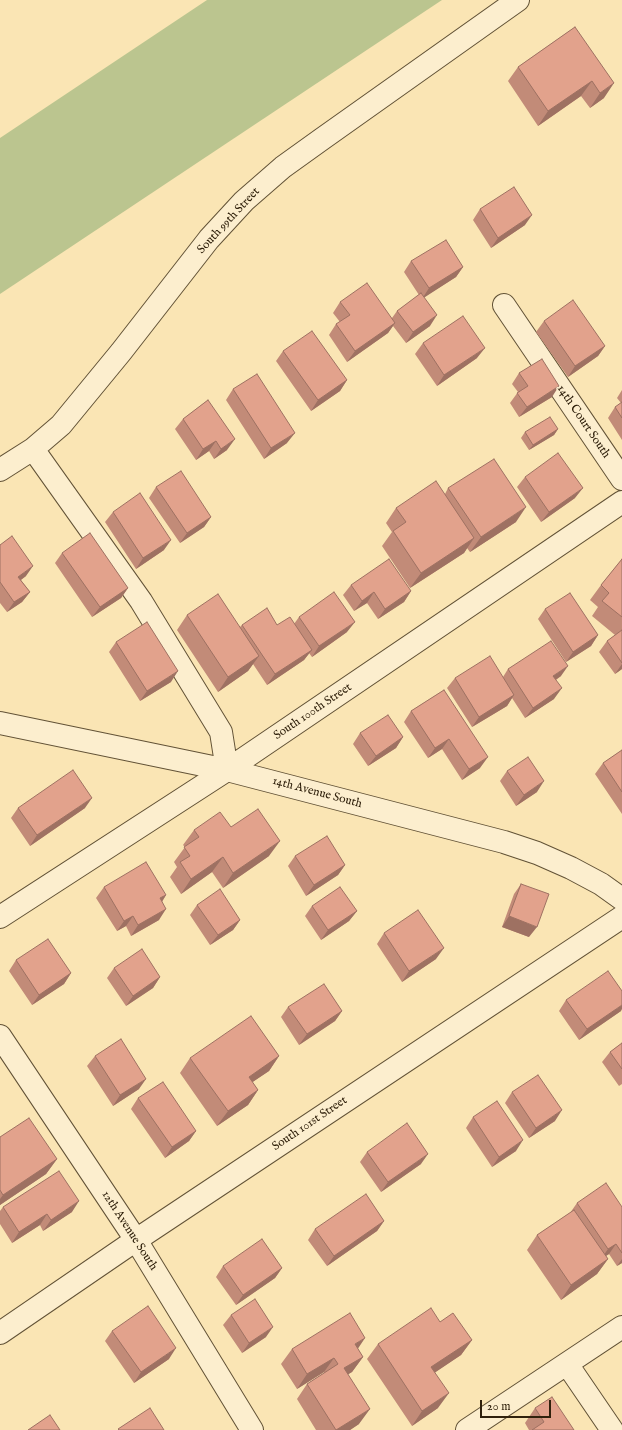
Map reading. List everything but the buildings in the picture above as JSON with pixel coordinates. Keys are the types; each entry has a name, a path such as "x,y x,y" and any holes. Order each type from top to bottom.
{"street":[{"name":"South 99th Street","path":"0,470 33,449 61,425 121,352 209,239 244,202 284,167 518,0"},
{"name":"14th Court South","path":"504,305 622,479"},
{"path":"33,449 141,601 221,732 227,770"},
{"name":"South 100th Street","path":"0,917 227,770 622,502"},
{"name":"14th Avenue South","path":"0,723 227,770 463,831 537,853 602,884 622,900"},
{"name":"South 101st Street","path":"0,1333 136,1240 622,917"},
{"name":"12th Avenue South","path":"0,1036 136,1240 252,1430"},
{"path":"467,1430 622,1327"},
{"path":"567,1364 612,1430"}],"green space":[{"path":"207,0 442,0 0,294 0,138"}]}
